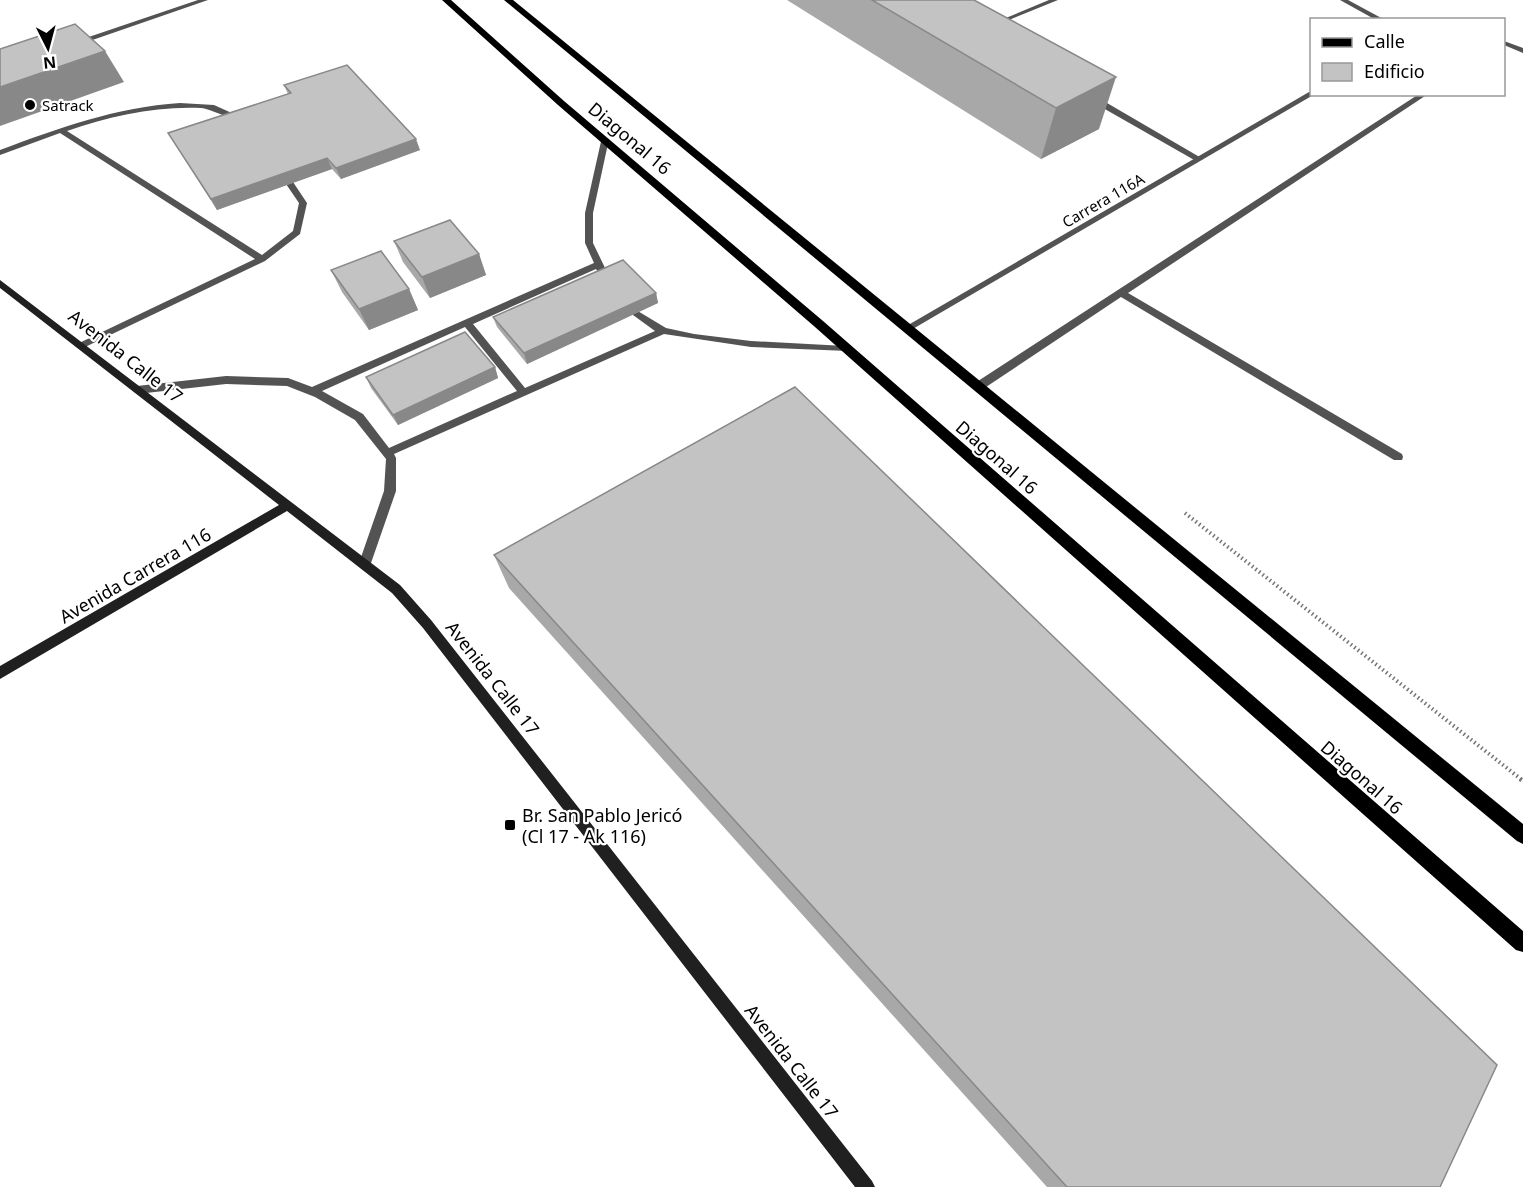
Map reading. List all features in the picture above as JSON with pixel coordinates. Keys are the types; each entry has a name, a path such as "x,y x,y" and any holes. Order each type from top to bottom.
{"main road":[{"name":"Diagonal 16","path":"446,0 1523,943"},
{"name":"Diagonal 16","path":"508,0 1523,836"},
{"name":"Avenida Calle 17","path":"0,283 396,589 427,624 866,1187"},
{"name":"Avenida Carrera 116","path":"0,673 287,506"}],"street":[{"path":"65,47 205,0"},
{"path":"984,28 1055,0"},
{"path":"1343,0 1378,18"},
{"path":"1505,45 1523,51"},
{"path":"1086,95 1199,159"},
{"name":"Carrera 116A","path":"908,328 1310,95"},
{"path":"979,386 1422,96"},
{"path":"0,153 61,130 112,115 182,106 209,106 245,121"},
{"path":"61,130 262,259"},
{"path":"604,139 589,213 589,243 606,279"},
{"path":"81,346 262,259 297,232 303,202 290,184"},
{"path":"313,391 598,265"},
{"path":"1122,293 1398,457"},
{"path":"636,313 663,331 751,344 845,349"},
{"path":"467,323 524,393"},
{"path":"387,453 663,331"},
{"path":"137,390 226,380 288,382 313,391 359,417 391,458 390,491 365,563"}],"building":[{"path":"872,0 974,0 1116,77 1056,108"},
{"path":"75,24 105,51 0,87 0,49"},
{"path":"347,65 416,139 336,168 327,158 211,199 168,133 291,93 284,85"},
{"path":"450,220 479,254 422,277 394,241"},
{"path":"381,251 409,289 359,309 331,270"},
{"path":"623,260 656,293 524,353 493,317"},
{"path":"465,332 495,367 393,415 366,377"},
{"path":"795,387 1497,1065 1440,1187 1067,1187 494,555"}],"place":[{"name":"Satrack","path":"30,105"},
{"name":"Br. San Pablo Jericó (Cl 17 - Ak 116)","path":"510,825"}]}
